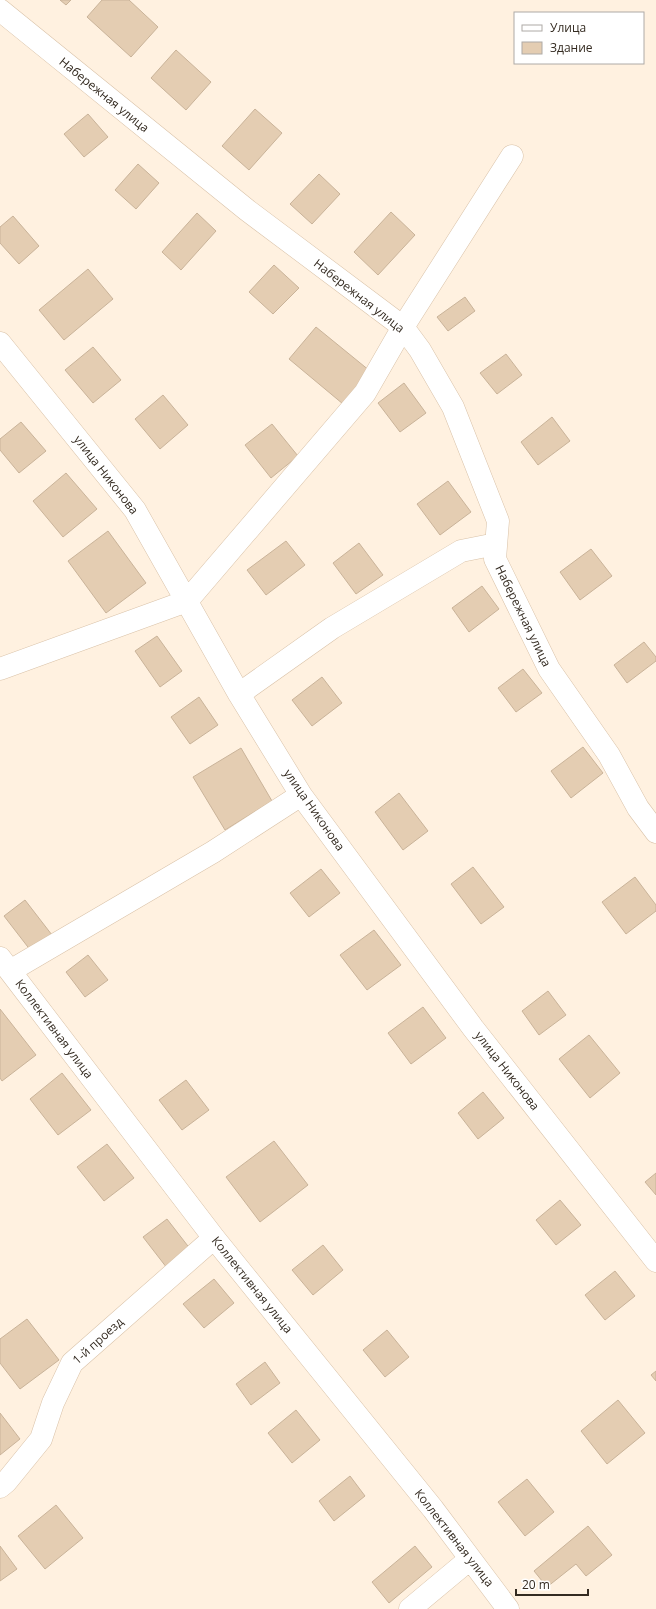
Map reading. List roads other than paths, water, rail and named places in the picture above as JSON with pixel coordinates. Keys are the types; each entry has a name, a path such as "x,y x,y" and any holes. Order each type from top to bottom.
{"street":[{"name":"Набережная улица","path":"0,10 247,210 403,327 420,350 453,407 498,521 495,559 549,669 609,755 638,808 656,832"},
{"path":"0,670 187,601 365,393 403,327 512,156"},
{"name":"улица Никонова","path":"0,343 135,510 239,694 301,795 473,1028 656,1260"},
{"path":"239,694 332,628 461,551 496,544"},
{"path":"5,965 213,852 301,795"},
{"name":"Коллективная улица","path":"5,965 214,1238 433,1509 508,1609"},
{"name":"1-й проезд","path":"0,1487 6,1482 41,1439 53,1403 72,1363 214,1238"},
{"path":"410,1609 470,1559"}]}
